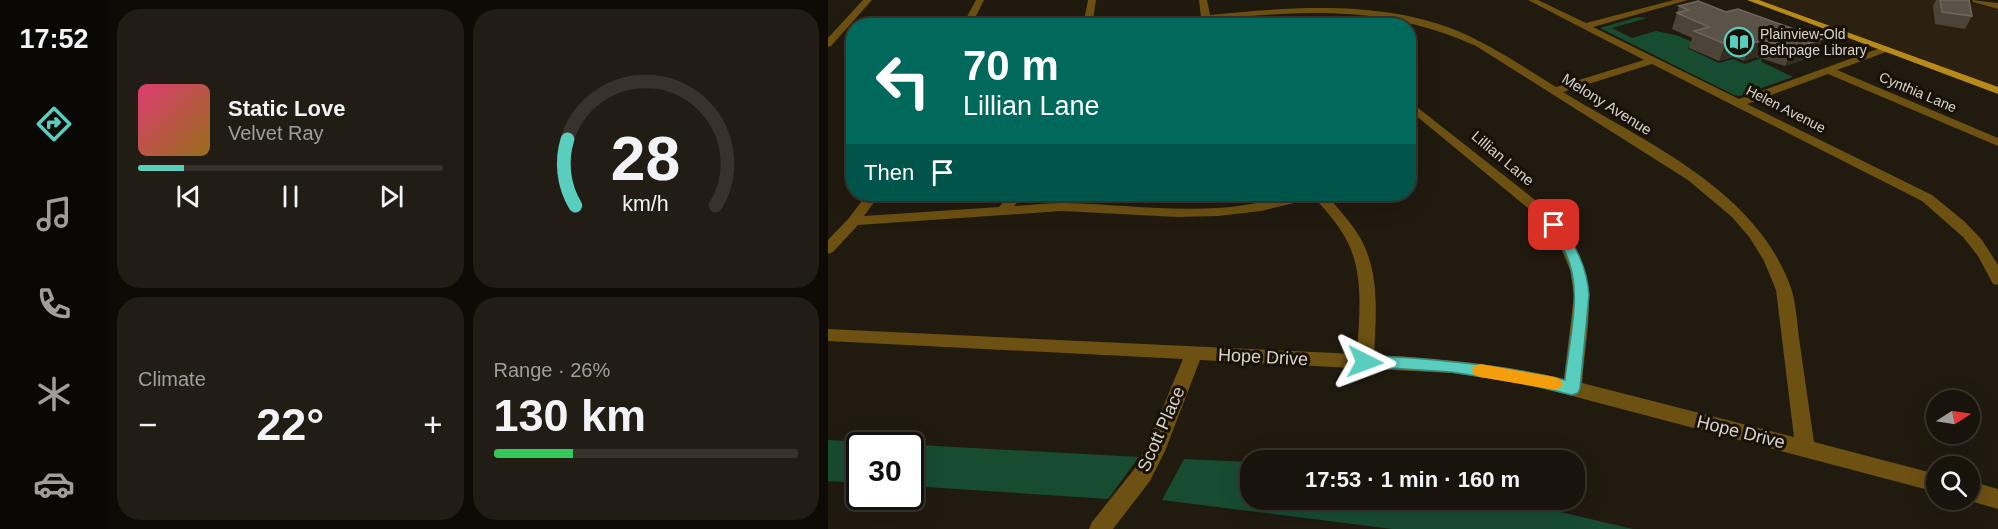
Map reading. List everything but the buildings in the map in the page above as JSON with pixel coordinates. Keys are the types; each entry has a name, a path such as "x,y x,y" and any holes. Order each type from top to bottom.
{"main road":[{"path":"1751,0 1998,91"}],"street":[{"path":"852,18 868,0"},
{"path":"970,18 980,0"},
{"path":"1089,18 1092,0"},
{"path":"1203,0 1205,18"},
{"name":"Helen Avenue","path":"1532,0 1927,198 1954,218 1973,237 1985,253 1998,280"},
{"path":"1659,0 1668,4"},
{"path":"1586,26 1684,0"},
{"path":"1977,0 1998,6"},
{"name":"Melony Avenue","path":"1237,18 1323,7 1360,9 1409,18"},
{"name":"Melony Avenue","path":"1416,20 1459,32 1702,183 1729,204 1761,240 1776,267 1784,290 1805,448"},
{"path":"828,44 846,24"},
{"path":"1739,103 1886,49"},
{"path":"1556,92 1654,60"},
{"name":"Cynthia Lane","path":"1827,70 1998,142"},
{"name":"Lillian Lane","path":"1416,110 1539,210 1554,225 1571,248 1581,280 1582,295 1572,388"},
{"path":"828,249 854,221 868,201"},
{"path":"1004,210 1011,201"},
{"path":"854,221 1062,207 1177,213 1218,212 1262,207 1287,201"},
{"path":"1323,201 1344,225 1362,260 1368,304 1365,362"},
{"name":"Hope Drive","path":"828,335 1451,366 1523,376 1926,480"},
{"name":"Scott Place","path":"1100,529 1143,474 1155,451 1194,353"},
{"path":"1980,494 1998,499"}],"shaded area":[{"path":"1755,0 1964,0 1998,10 1998,89"}],"green space":[{"path":"1638,17 1647,18 1612,28 1632,38 1656,31 1679,36 1697,44 1687,48 1719,63 1733,59 1745,64 1761,58 1762,62 1793,77 1739,96 1734,95 1600,28"},
{"path":"828,440 846,441 846,482 828,481"},
{"path":"924,445 1139,457 1108,499 924,487"},
{"path":"1184,459 1240,462 1240,510 1162,500"},
{"path":"1241,510 1552,510 1633,529 1392,529"}],"slow traffic":[{"path":"1480,370 1523,376 1555,384"}],"place":[{"name":"Plainview-Old Bethpage Library","path":"1739,42"}],"route":[{"path":"1365,362 1451,366 1523,376 1572,388 1582,295 1581,280 1571,248 1554,225"}]}
